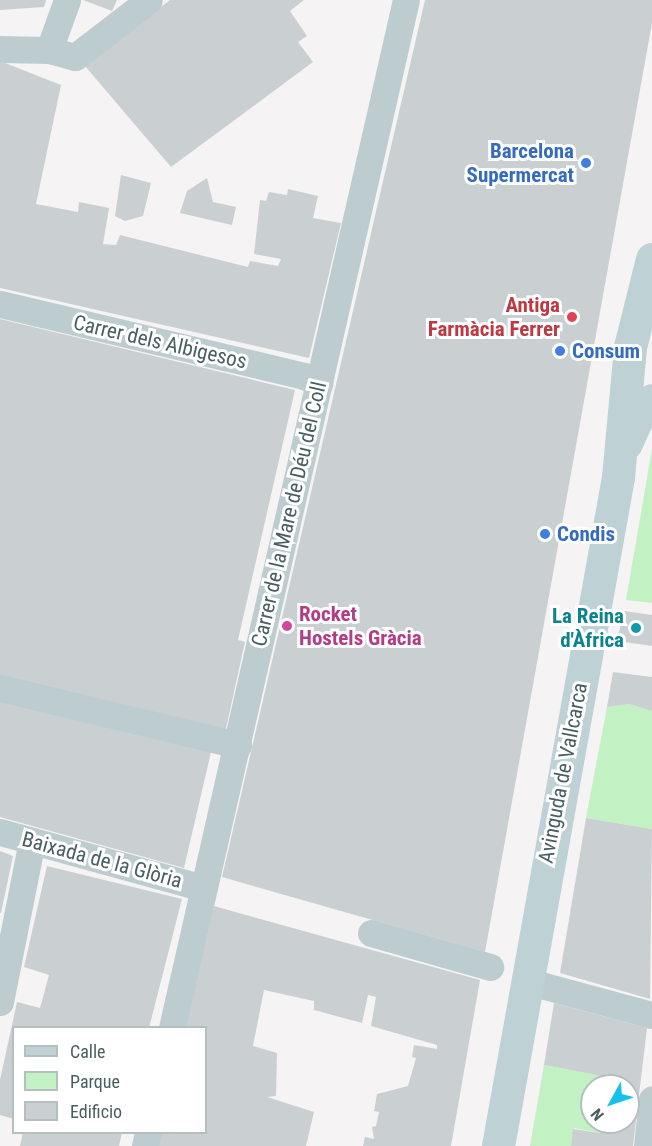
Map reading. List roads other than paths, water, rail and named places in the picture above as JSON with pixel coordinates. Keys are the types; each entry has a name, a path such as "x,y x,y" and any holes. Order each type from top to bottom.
{"main road":[{"name":"Avinguda de Vallcarca","path":"498,1146 622,452 623,399 630,347 652,259"},
{"path":"622,452 639,412 652,400"}],"street":[{"path":"49,50 67,0"},
{"path":"0,49 49,50 75,57 149,0"},
{"name":"Carrer de la Mare de Déu del Coll","path":"172,1026 406,0"},
{"name":"Carrer dels Albigesos","path":"0,304 304,376 319,383"},
{"path":"0,688 238,745"},
{"name":"Baixada de la Glòria","path":"0,832 203,888"},
{"path":"0,1002 32,841"},
{"path":"371,933 490,967"},
{"path":"526,981 652,1015"},
{"path":"647,1146 652,1099"}],"place":[{"name":"Barcelona Supermercat","path":"586,163"},
{"name":"Antiga Farmàcia Ferrer","path":"572,317"},
{"name":"Consum","path":"560,351"},
{"name":"Condis","path":"545,534"},
{"name":"Rocket Hostels Gràcia","path":"287,626"},
{"name":"La Reina d'Àfrica","path":"636,628"}]}
